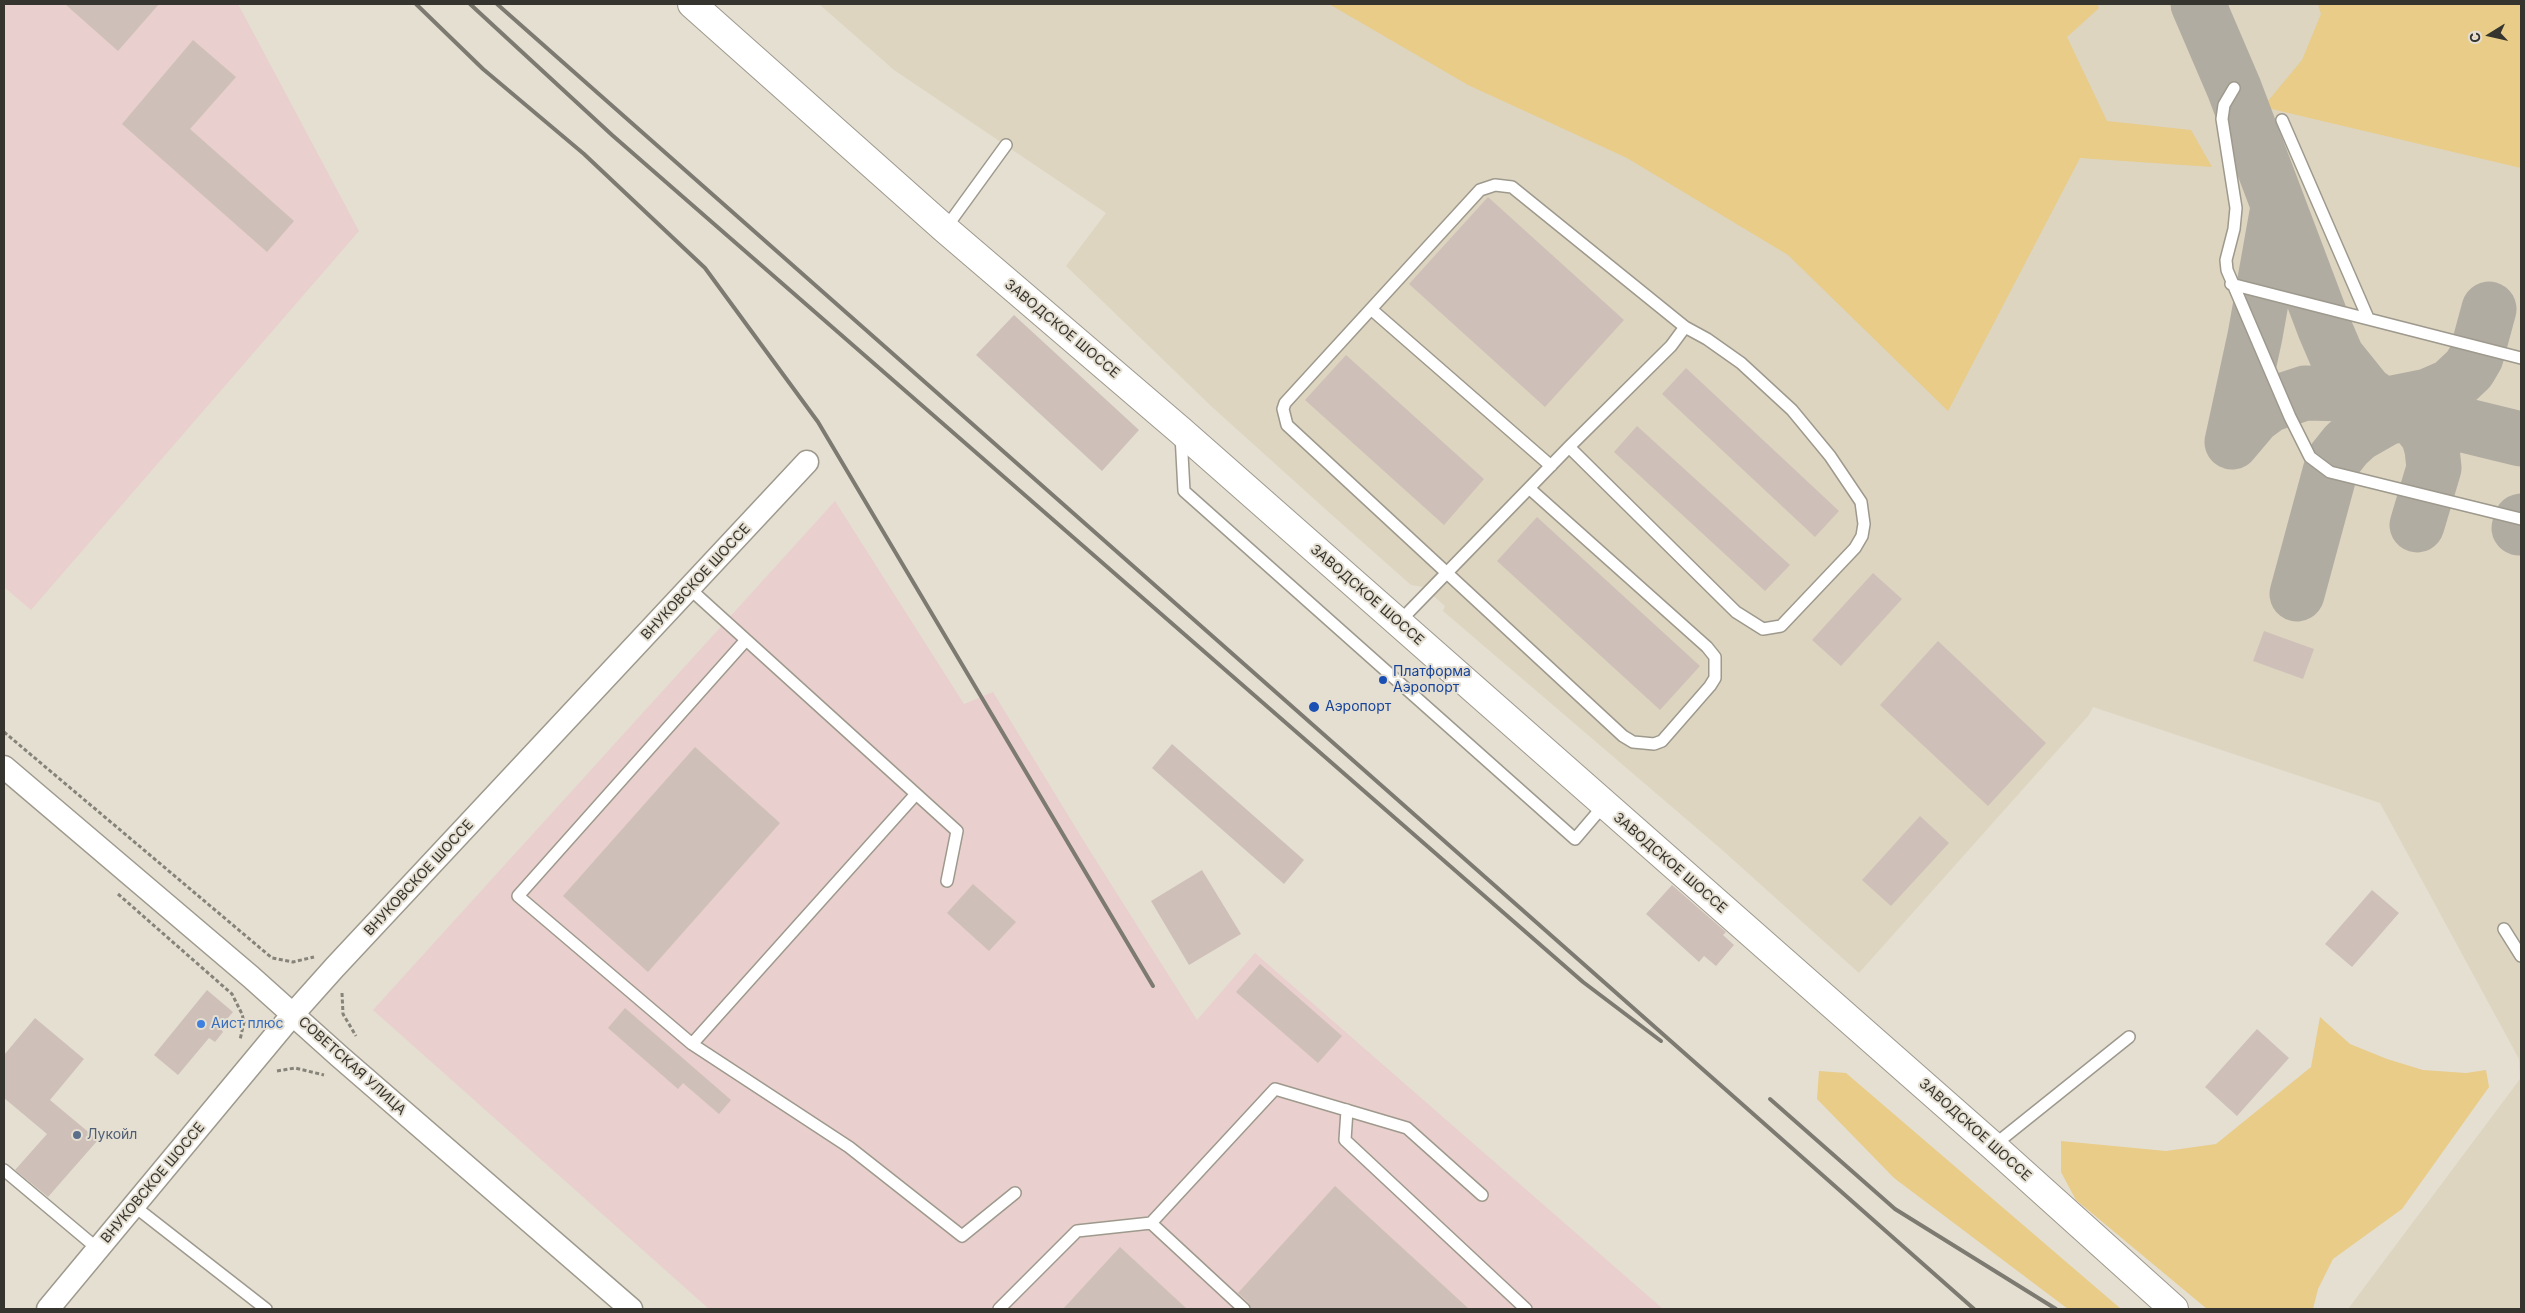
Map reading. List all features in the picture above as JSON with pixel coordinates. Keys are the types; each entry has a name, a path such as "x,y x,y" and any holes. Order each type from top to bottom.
{"street":[{"name":"ЗАВОДСКОЕ ШОССЕ","path":"692,4 945,230 1181,431 1993,1146 2174,1309"},
{"name":"ВНУКОВСКОЕ ШОССЕ","path":"48,1309 294,1014 807,462"},
{"name":"СОВЕТСКАЯ УЛИЦА","path":"4,767 294,1014 339,1056 631,1309"}],"lane":[{"path":"2234,88 2224,105 2222,119 2236,208 2234,229 2226,260 2232,284 2298,435 2310,457 2330,472 2521,519"},
{"path":"2282,120 2368,318"},
{"path":"945,230 1006,144"},
{"path":"1530,489 1707,647 1715,657 1715,678 1710,686 1662,741 1654,744 1633,742 1623,736 1287,424 1284,415 1285,403 1480,190 1487,187 1512,187 1686,328 1707,338 1741,363 1792,410 1830,456 1860,502 1864,524 1862,536 1855,548 1781,626 1763,629 1736,612 1568,447"},
{"path":"2232,284 2521,358"},
{"path":"1371,309 1551,466"},
{"path":"1398,623 1530,489 1568,447 1672,346 1686,328"},
{"path":"1181,431 1184,491 1576,839 1604,805"},
{"path":"690,589 957,831 947,881"},
{"path":"746,640 518,896 692,1044 849,1147 962,1236 1015,1193"},
{"path":"692,1044 916,794"},
{"path":"2504,928 2521,956"},
{"path":"1993,1146 2129,1037"},
{"path":"999,1309 1078,1231 1151,1223 1275,1089 1407,1128 1482,1195"},
{"path":"1347,1110 1345,1140 1526,1309"},
{"path":"4,1170 98,1249"},
{"path":"134,1206 266,1309"},
{"path":"1151,1223 1244,1309"}],"path":[{"path":"4,732 272,958 293,962 304,961 321,954"},
{"path":"114,892 232,994 244,1022 240,1040"},
{"path":"343,990 340,1003 343,1014 356,1036"},
{"path":"277,1071 295,1068 324,1075"}],"shaded area":[{"path":"4,4 238,4 359,231 31,610 4,587"},
{"path":"819,4 2521,4 2521,1309 2348,1309 2520,1079 2519,1059 2380,803 2093,707 2089,715 1859,973 1720,848 1443,611 1445,606 1423,587 1411,585 1333,516 1211,406 1066,266 1106,213 894,70"},
{"path":"1329,4 2097,4 2099,8 2067,37 2107,121 2191,130 2212,167 2080,158 1948,411 1788,255 1627,158 1468,85"},
{"path":"2318,4 2521,4 2521,168 2263,107 2302,60 2321,14"},
{"path":"835,501 964,704 993,692 1085,843 1197,1020 1255,953 1663,1309 709,1309 373,1010"},
{"path":"2320,1017 2350,1044 2387,1059 2423,1070 2466,1073 2486,1070 2489,1087 2402,1209 2333,1259 2318,1289 2313,1309 2207,1309 2076,1200 2061,1172 2061,1141 2166,1151 2216,1144 2311,1067"},
{"path":"1819,1071 1846,1073 2121,1309 2068,1309 1894,1178 1817,1099"}],"building":[{"path":"65,4 159,4 118,51"},
{"path":"193,40 236,77 190,129 294,221 267,252 122,124"},
{"path":"1488,197 1624,320 1545,407 1409,284"},
{"path":"1014,315 1139,430 1102,471 976,355"},
{"path":"1346,355 1484,479 1444,525 1305,400"},
{"path":"1686,368 1839,511 1815,537 1662,394"},
{"path":"1637,426 1790,565 1765,591 1614,452"},
{"path":"1537,517 1700,666 1660,710 1497,561"},
{"path":"1873,573 1902,599 1841,666 1812,640"},
{"path":"2264,631 2314,649 2303,679 2253,661"},
{"path":"1938,641 2046,743 1988,806 1880,705"},
{"path":"1172,744 1304,860 1284,884 1152,768"},
{"path":"695,747 780,823 648,972 563,896"},
{"path":"1920,816 1949,843 1891,906 1862,880"},
{"path":"1202,870 1241,934 1189,965 1151,901"},
{"path":"973,884 1016,922 989,951 947,913"},
{"path":"1672,885 1726,932 1723,935 1734,945 1716,966 1704,956 1699,962 1646,914"},
{"path":"2372,890 2399,913 2352,967 2325,944"},
{"path":"1260,964 1342,1036 1318,1063 1236,992"},
{"path":"207,990 233,1012 220,1027 223,1032 215,1042 209,1038 178,1075 154,1055"},
{"path":"625,1008 731,1100 719,1114 683,1083 678,1089 608,1028"},
{"path":"35,1018 84,1059 50,1100 98,1140 48,1197 15,1170 47,1134 4,1098 4,1055"},
{"path":"2257,1029 2289,1058 2237,1116 2205,1087"},
{"path":"1335,1186 1469,1309 1251,1309 1249,1303 1238,1293"},
{"path":"1120,1247 1187,1309 1063,1309"}],"taxiway":[{"path":"2198,4 2234,88 2337,357 2366,393 2383,405 2428,396 2451,386 2469,369 2476,357 2489,309"},
{"path":"2232,442 2255,336 2278,207"},
{"path":"2232,442 2254,416 2269,405 2305,393 2347,394 2410,412 2428,435 2434,468 2417,525"},
{"path":"2297,594 2334,460 2358,434 2386,418 2410,412 2521,439"},
{"path":"2519,528 2521,521"}],"railway":[{"path":"416,4 483,69 584,154 705,268 818,422 1153,986"},
{"path":"470,4 612,135 1583,982 1661,1041"},
{"path":"497,4 1974,1309"},
{"path":"1770,1099 1895,1209 2056,1309"}],"place":[{"name":"Платформа Аэропорт","path":"1383,680"},
{"name":"Аэропорт","path":"1314,707"},
{"name":"Аист плюс","path":"201,1024"},
{"name":"Лукойл","path":"77,1135"}]}
